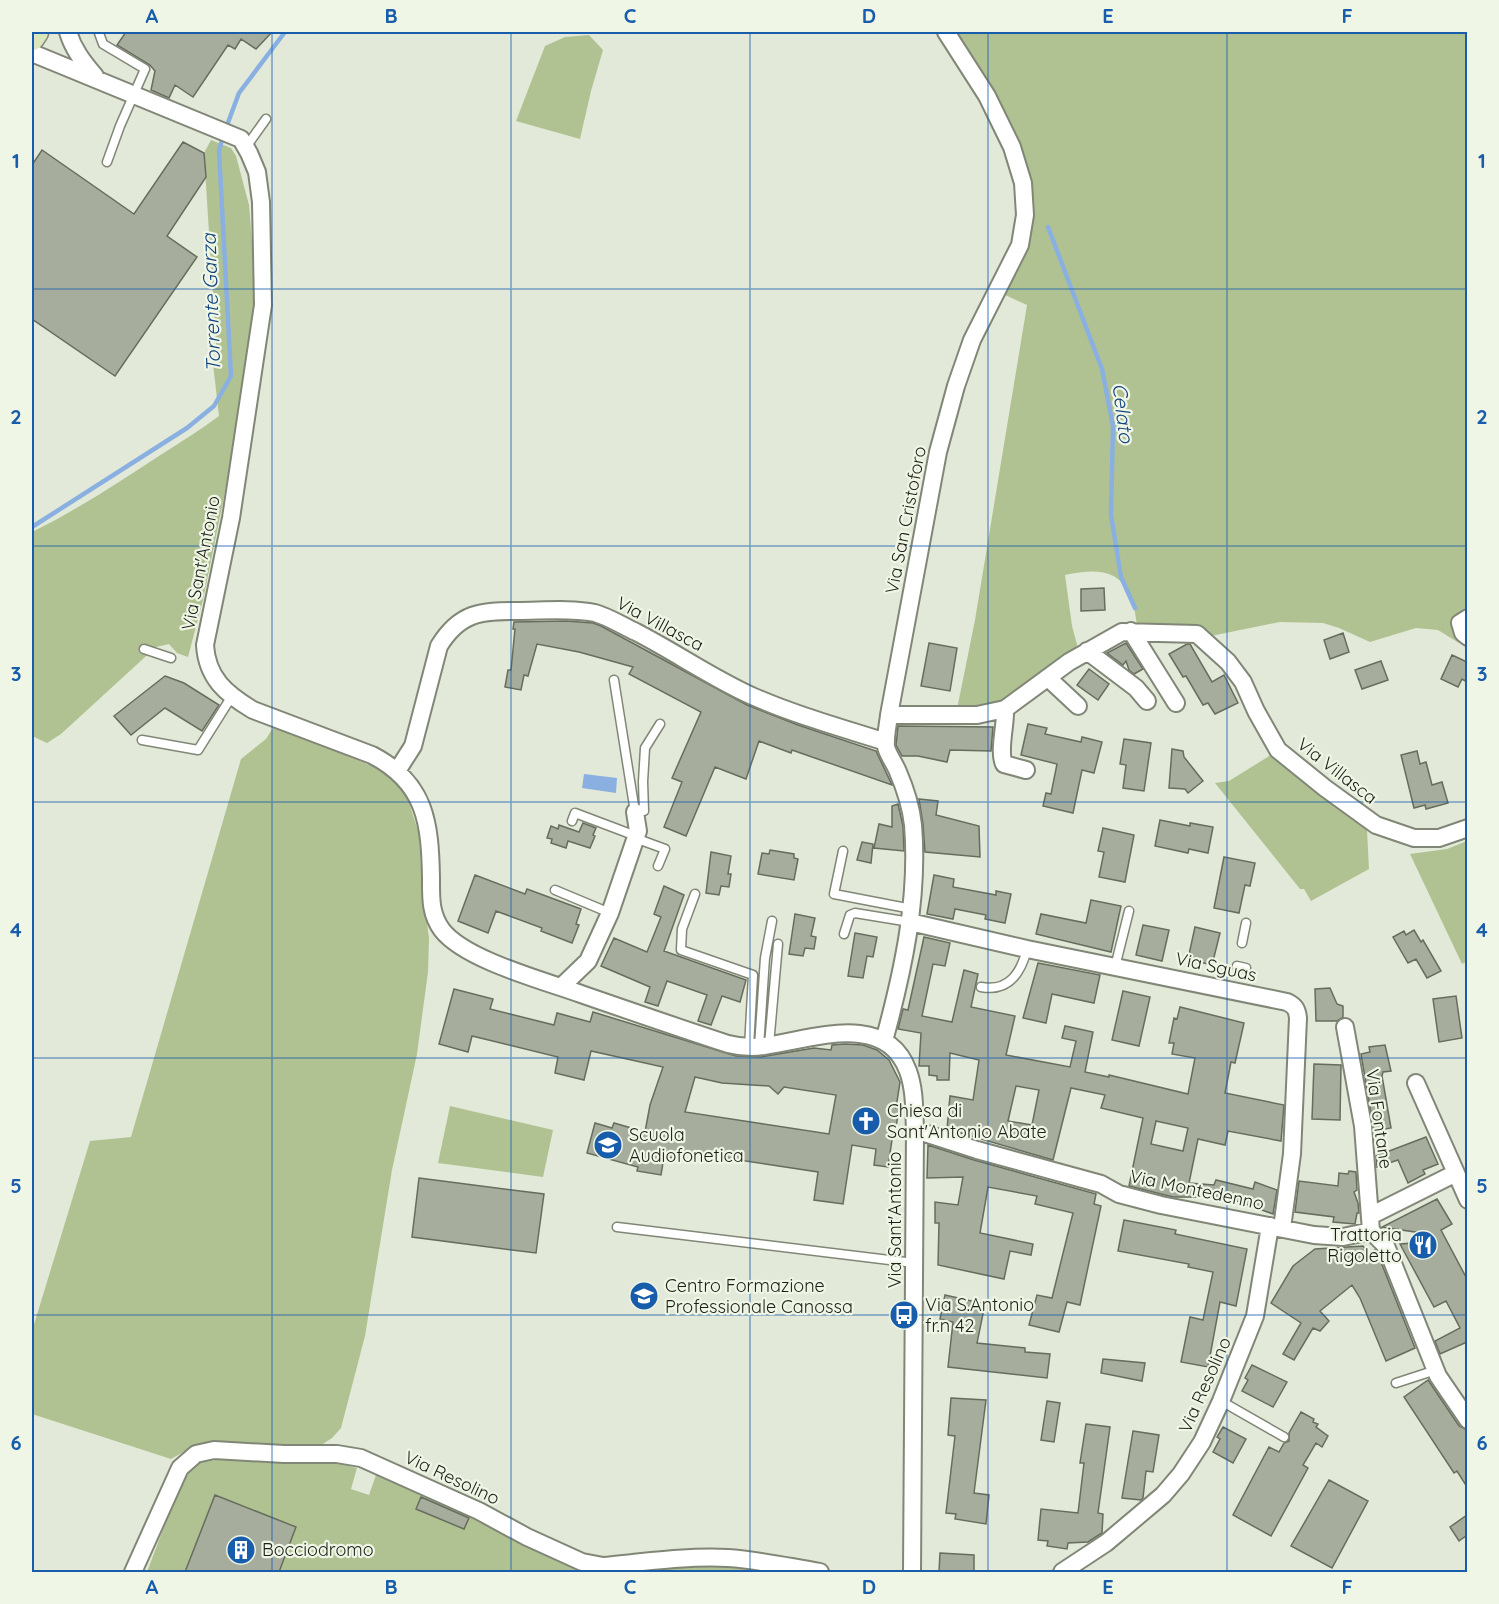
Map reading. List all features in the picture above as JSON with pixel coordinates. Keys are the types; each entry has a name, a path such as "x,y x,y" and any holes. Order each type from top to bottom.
{"main road":[{"path":"32,38 36,32"}],"street":[{"path":"68,32 82,62 97,79"},
{"name":"Via San Cristoforo","path":"884,1041 898,990 911,915 914,870 913,823 902,781 886,742 889,715 938,452 956,386 972,340 1020,245 1025,215 1023,183 1012,147 987,96 946,32"},
{"path":"32,53 208,125 243,143"},
{"name":"Via Sant'Antonio","path":"243,143 257,172 261,202 263,305 231,518 205,645 207,662 217,683 253,710 372,754 397,771 410,786 425,815 430,839 432,910 442,929 465,950 548,984 728,1044 759,1046 834,1033 865,1035 884,1041 903,1059 913,1092 915,1131 910,1253 912,1572"},
{"name":"Via Villasca","path":"397,771 413,746 439,646 443,639 462,620 477,613 492,611 577,611 600,615 770,704 886,742"},
{"path":"1467,618 1460,623 1462,633 1467,637"},
{"name":"Via Villasca","path":"889,715 977,715 1005,708 1088,651 1122,632 1197,634 1228,662 1243,682 1278,750 1376,825 1414,838 1439,838 1467,828"},
{"path":"1131,632 1176,703"},
{"path":"1088,651 1136,688 1147,701"},
{"path":"1048,678 1078,706"},
{"path":"1005,708 1001,757 1004,764 1026,770"},
{"path":"561,987 588,961 610,913 636,835 640,812"},
{"name":"Via Sguas","path":"911,915 1027,949 1293,1005 1297,1011 1296,1094 1292,1154 1276,1227"},
{"path":"588,961 588,996"},
{"name":"Via Fontane","path":"1345,1027 1363,1126 1371,1224"},
{"path":"1416,1083 1467,1200"},
{"name":"Via Montedenno","path":"915,1131 1101,1184 1119,1194 1161,1205 1314,1235 1343,1237 1371,1224"},
{"path":"1456,1173 1371,1224 1386,1246 1436,1370 1467,1420"},
{"name":"Via Resolino","path":"1062,1572 1106,1542 1163,1495 1181,1474 1202,1442 1255,1316 1276,1227"},
{"name":"Via Resolino","path":"133,1572 180,1468 196,1454 214,1450 337,1454 361,1458 479,1511 528,1537 591,1564 603,1566 686,1558 728,1558 820,1572"}],"lane":[{"path":"100,32 104,44 145,69 107,162"},
{"path":"243,143 266,119"},
{"path":"144,649 171,658"},
{"path":"614,680 640,812"},
{"path":"142,740 198,750 232,696"},
{"path":"640,812 645,748 660,724"},
{"path":"572,821 575,813 636,835 665,849 658,866"},
{"path":"843,851 834,894 911,915"},
{"path":"555,890 610,913"},
{"path":"695,894 682,928 681,950 753,975 759,1046"},
{"path":"1115,967 1129,911"},
{"path":"844,934 850,915 855,913 911,915"},
{"path":"759,1046 765,958 772,921"},
{"path":"1242,943 1246,923"},
{"path":"759,1046 778,944"},
{"path":"981,987 996,989 1006,985 1019,971 1027,949"},
{"path":"1237,966 1246,969"},
{"path":"617,1227 910,1253"},
{"path":"1396,1383 1436,1370"},
{"path":"1221,1401 1284,1437"}],"green space":[{"path":"966,32 1467,32 1468,613 1454,630 1459,643 1438,630 1416,628 1370,642 1323,623 1280,622 1206,637 1137,627 1131,597 1118,578 1096,572 1082,572 1065,575 1072,626 1079,652 1004,706 956,714 975,620 1027,305 1003,294 1032,214 1030,176 1020,148 995,93 958,34"},
{"path":"589,35 603,50 580,139 516,121 545,46 565,37"},
{"path":"211,140 231,148 236,156 249,205 253,253 253,327 224,497 203,600 188,657 177,653 169,644 156,647 61,734 47,743 32,736 32,532 98,495 219,416 213,364 217,360 204,153"},
{"path":"274,726 374,767 391,777 406,793 419,834 422,885 429,938 428,972 417,1054 392,1170 365,1336 341,1428 320,1446 194,1446 171,1459 32,1414 32,1331 90,1141 131,1137 241,759 266,739"},
{"path":"1274,753 1298,777 1367,830 1369,869 1311,901 1304,889 1300,889 1215,783 1229,781"},
{"path":"1467,841 1468,961 1462,964 1410,854 1447,849"},
{"path":"450,1106 553,1130 543,1177 438,1163"},
{"path":"221,1459 334,1462 357,1468 351,1489 369,1495 376,1475 470,1515 587,1572 147,1572 182,1479 200,1463"},
{"path":"712,1566 770,1572 627,1572 671,1568"}],"water":[{"path":"584,774 617,778 616,793 582,788"}],"building":[{"path":"126,32 272,32 256,49 241,39 235,49 228,45 193,97 175,85 169,98 151,90 155,71 150,65 117,45"},
{"path":"183,142 204,153 206,177 167,236 197,257 115,376 32,319 32,165 42,150 134,214"},
{"path":"1104,588 1105,610 1081,611 1081,589"},
{"path":"514,622 593,623 601,626 747,705 876,751 892,785 792,750 791,753 759,741 746,779 715,767 686,836 664,827 682,782 672,778 701,712 629,674 633,667 579,652 537,644 528,676 524,675 521,690 505,687 508,670 511,670"},
{"path":"1343,633 1349,652 1330,659 1324,640"},
{"path":"929,643 957,648 950,691 921,686"},
{"path":"1126,643 1143,669 1134,674 1129,670 1126,661 1123,665 1107,653"},
{"path":"1190,644 1212,682 1224,675 1238,703 1215,714 1208,703 1203,705 1186,676 1183,677 1169,654"},
{"path":"1452,655 1467,662 1467,682 1462,679 1458,687 1441,679"},
{"path":"1381,661 1388,680 1362,689 1355,670"},
{"path":"1089,669 1109,684 1098,700 1077,685"},
{"path":"165,676 184,683 219,705 202,731 165,708 131,735 114,716"},
{"path":"1028,724 1047,728 1045,734 1081,742 1082,737 1102,742 1094,773 1082,770 1073,813 1043,806 1046,793 1051,794 1057,764 1021,755"},
{"path":"898,726 993,727 991,751 950,750 947,762 918,756 902,756 896,745"},
{"path":"1124,739 1151,743 1144,791 1123,788 1126,765 1120,764"},
{"path":"1172,749 1183,751 1184,757 1203,781 1188,793 1185,789 1169,788"},
{"path":"1417,751 1420,764 1426,762 1432,785 1442,782 1448,803 1426,809 1425,805 1414,808 1401,755"},
{"path":"919,799 938,801 936,815 979,826 980,857 925,852"},
{"path":"898,804 903,826 904,851 874,848 879,824 892,827 892,806"},
{"path":"1160,820 1190,826 1190,823 1213,827 1208,853 1189,849 1188,853 1155,846"},
{"path":"583,823 596,828 590,848 568,841 566,848 551,843 552,839 547,838 551,826 558,829 559,825 579,832"},
{"path":"1103,828 1134,835 1125,882 1099,877 1104,852 1098,851"},
{"path":"862,842 873,844 871,863 857,860"},
{"path":"770,850 794,854 794,858 798,859 794,880 758,874 762,853 769,854"},
{"path":"711,852 731,856 728,874 731,874 729,887 721,886 719,895 706,893"},
{"path":"1224,857 1255,863 1250,886 1245,885 1239,913 1214,908"},
{"path":"475,875 525,894 527,889 581,909 576,924 579,925 572,943 541,931 542,928 496,911 488,933 458,921"},
{"path":"934,875 954,879 953,887 996,895 996,891 1011,894 1005,923 985,919 986,915 955,909 953,919 927,914"},
{"path":"664,886 684,895 664,951 746,980 740,1002 722,996 711,1025 698,1021 707,995 667,981 658,1006 645,1002 650,987 601,966 614,938 647,952 661,917 654,914"},
{"path":"1091,900 1121,906 1111,952 1036,934 1041,914 1086,923"},
{"path":"795,914 815,918 811,936 816,937 814,949 805,948 803,956 789,954"},
{"path":"1143,925 1169,930 1162,961 1136,955"},
{"path":"1195,927 1220,933 1212,965 1188,959"},
{"path":"1414,930 1421,942 1423,940 1441,971 1427,978 1416,959 1408,963 1393,937 1404,931 1406,935"},
{"path":"855,933 877,937 873,957 867,956 863,978 848,976"},
{"path":"924,937 950,943 945,966 933,964 922,1016 952,1022 964,970 978,974 971,1007 1015,1016 1006,1055 1070,1067 1076,1041 1062,1038 1065,1026 1093,1032 1085,1072 1109,1077 1109,1075 1188,1094 1195,1058 1172,1054 1174,1043 1169,1043 1174,1018 1177,1019 1180,1007 1244,1023 1235,1063 1231,1062 1225,1093 1284,1105 1281,1141 1228,1131 1225,1145 1198,1139 1189,1183 1214,1185 1216,1180 1253,1189 1255,1182 1277,1190 1273,1214 1234,1200 1212,1197 1173,1197 1129,1186 1143,1118 1101,1108 1105,1095 1071,1088 1053,1160 947,1129 950,1096 973,1100 979,1060 950,1053 949,1080 937,1080 937,1076 929,1075 929,1066 919,1066 921,1033 898,1029 903,1009 908,1010","holes":["1016,1086 1039,1090 1032,1125 1008,1121","1156,1121 1188,1128 1183,1151 1151,1144"]},
{"path":"1038,963 1100,975 1094,1003 1052,994 1046,1023 1023,1018"},
{"path":"1330,988 1337,1004 1343,1006 1343,1017 1337,1021 1316,1021 1315,989"},
{"path":"454,989 493,999 490,1009 554,1025 557,1013 590,1022 593,1012 736,1056 761,1057 814,1048 831,1050 832,1045 863,1045 877,1050 889,1060 900,1082 896,1108 899,1109 888,1167 874,1165 876,1149 852,1145 843,1204 814,1200 818,1172 680,1151 679,1159 664,1157 661,1175 637,1171 638,1167 587,1153 595,1123 612,1128 614,1123 645,1132 650,1105 663,1067 591,1051 584,1080 555,1073 558,1057 472,1036 468,1052 439,1044","holes":["695,1077 722,1083 769,1086 778,1094 784,1087 836,1095 829,1134 685,1112"]},
{"path":"1123,991 1150,997 1139,1046 1112,1040"},
{"path":"1456,996 1462,1038 1439,1042 1433,999"},
{"path":"1385,1045 1391,1071 1383,1072 1382,1076 1391,1128 1374,1131 1361,1054 1370,1052 1369,1047"},
{"path":"1314,1064 1341,1065 1340,1120 1312,1119"},
{"path":"1426,1137 1438,1164 1423,1170 1425,1174 1408,1183 1398,1160 1377,1167 1376,1156"},
{"path":"928,1145 1096,1194 1094,1204 1101,1206 1080,1305 1067,1302 1059,1332 1029,1325 1037,1295 1052,1298 1073,1213 1035,1204 1037,1196 988,1187 980,1233 1033,1244 1031,1255 1010,1251 1004,1279 938,1265 939,1223 935,1223 935,1202 958,1205 963,1177 927,1178"},
{"path":"1349,1171 1356,1172 1357,1190 1354,1192 1359,1213 1357,1213 1355,1224 1333,1222 1334,1217 1295,1212 1299,1181 1338,1186 1339,1173 1348,1174"},
{"path":"419,1178 544,1194 536,1253 412,1237"},
{"path":"1437,1199 1452,1224 1441,1230 1467,1279 1467,1342 1440,1354 1435,1341 1460,1328 1446,1301 1434,1307 1400,1244 1428,1242 1428,1234 1382,1227"},
{"path":"1124,1220 1176,1230 1175,1234 1247,1249 1236,1306 1220,1302 1208,1367 1181,1362 1190,1317 1203,1320 1213,1272 1188,1267 1189,1264 1118,1251"},
{"path":"1363,1246 1369,1253 1375,1250 1377,1252 1415,1348 1386,1361 1360,1298 1352,1285 1320,1311 1329,1321 1320,1331 1313,1328 1294,1360 1283,1354 1301,1323 1271,1303 1293,1266 1315,1249"},
{"path":"945,1295 985,1304 977,1343 1025,1348 1025,1352 1050,1354 1047,1378 948,1367 953,1322 940,1319"},
{"path":"1103,1359 1145,1363 1142,1381 1101,1373"},
{"path":"1252,1365 1287,1382 1273,1407 1242,1391 1248,1380 1245,1378"},
{"path":"1428,1380 1459,1426 1467,1430 1467,1487 1457,1471 1454,1473 1404,1397"},
{"path":"951,1398 986,1400 974,1493 989,1495 986,1524 955,1519 956,1514 946,1513 955,1436 948,1435"},
{"path":"1047,1401 1060,1403 1054,1442 1041,1440"},
{"path":"1301,1412 1314,1419 1313,1422 1318,1424 1316,1427 1328,1436 1322,1447 1316,1443 1303,1465 1308,1468 1271,1536 1233,1515 1269,1447 1279,1452 1284,1443 1289,1441 1289,1433"},
{"path":"1086,1424 1110,1427 1098,1513 1103,1514 1102,1533 1088,1542 1068,1543 1067,1549 1047,1546 1048,1541 1038,1540 1041,1509 1078,1513 1084,1463 1080,1463"},
{"path":"1223,1427 1246,1439 1233,1463 1213,1452 1220,1439 1217,1437"},
{"path":"1133,1431 1159,1435 1153,1472 1146,1471 1141,1500 1122,1498"},
{"path":"1329,1480 1368,1501 1332,1568 1291,1546"},
{"name":"Bocciodromo","path":"215,1495 296,1527 279,1572 185,1572"},
{"path":"421,1497 469,1518 464,1529 416,1509"},
{"path":"1467,1515 1467,1535 1459,1541 1450,1527"},
{"path":"940,1553 974,1555 974,1572 939,1572"}],"waterway":[{"name":"Torrente Garza","path":"226,128 239,93 285,32"},
{"name":"Torrente Garza","path":"32,527 187,428 214,406 231,376 219,151 223,136"},
{"name":"Celato","path":"1048,227 1102,369 1113,426 1111,515 1121,577 1135,608"}],"place":[{"name":"Chiesa di Sant'Antonio Abate","path":"866,1121"},
{"name":"Scuola Audiofonetica","path":"608,1145"},
{"name":"Trattoria Rigoletto","path":"1423,1245"},
{"name":"Centro Formazione Professionale Canossa","path":"644,1296"},
{"name":"Via S.Antonio fr.n 42","path":"904,1315"},
{"name":"Bocciodromo","path":"241,1550"}]}
